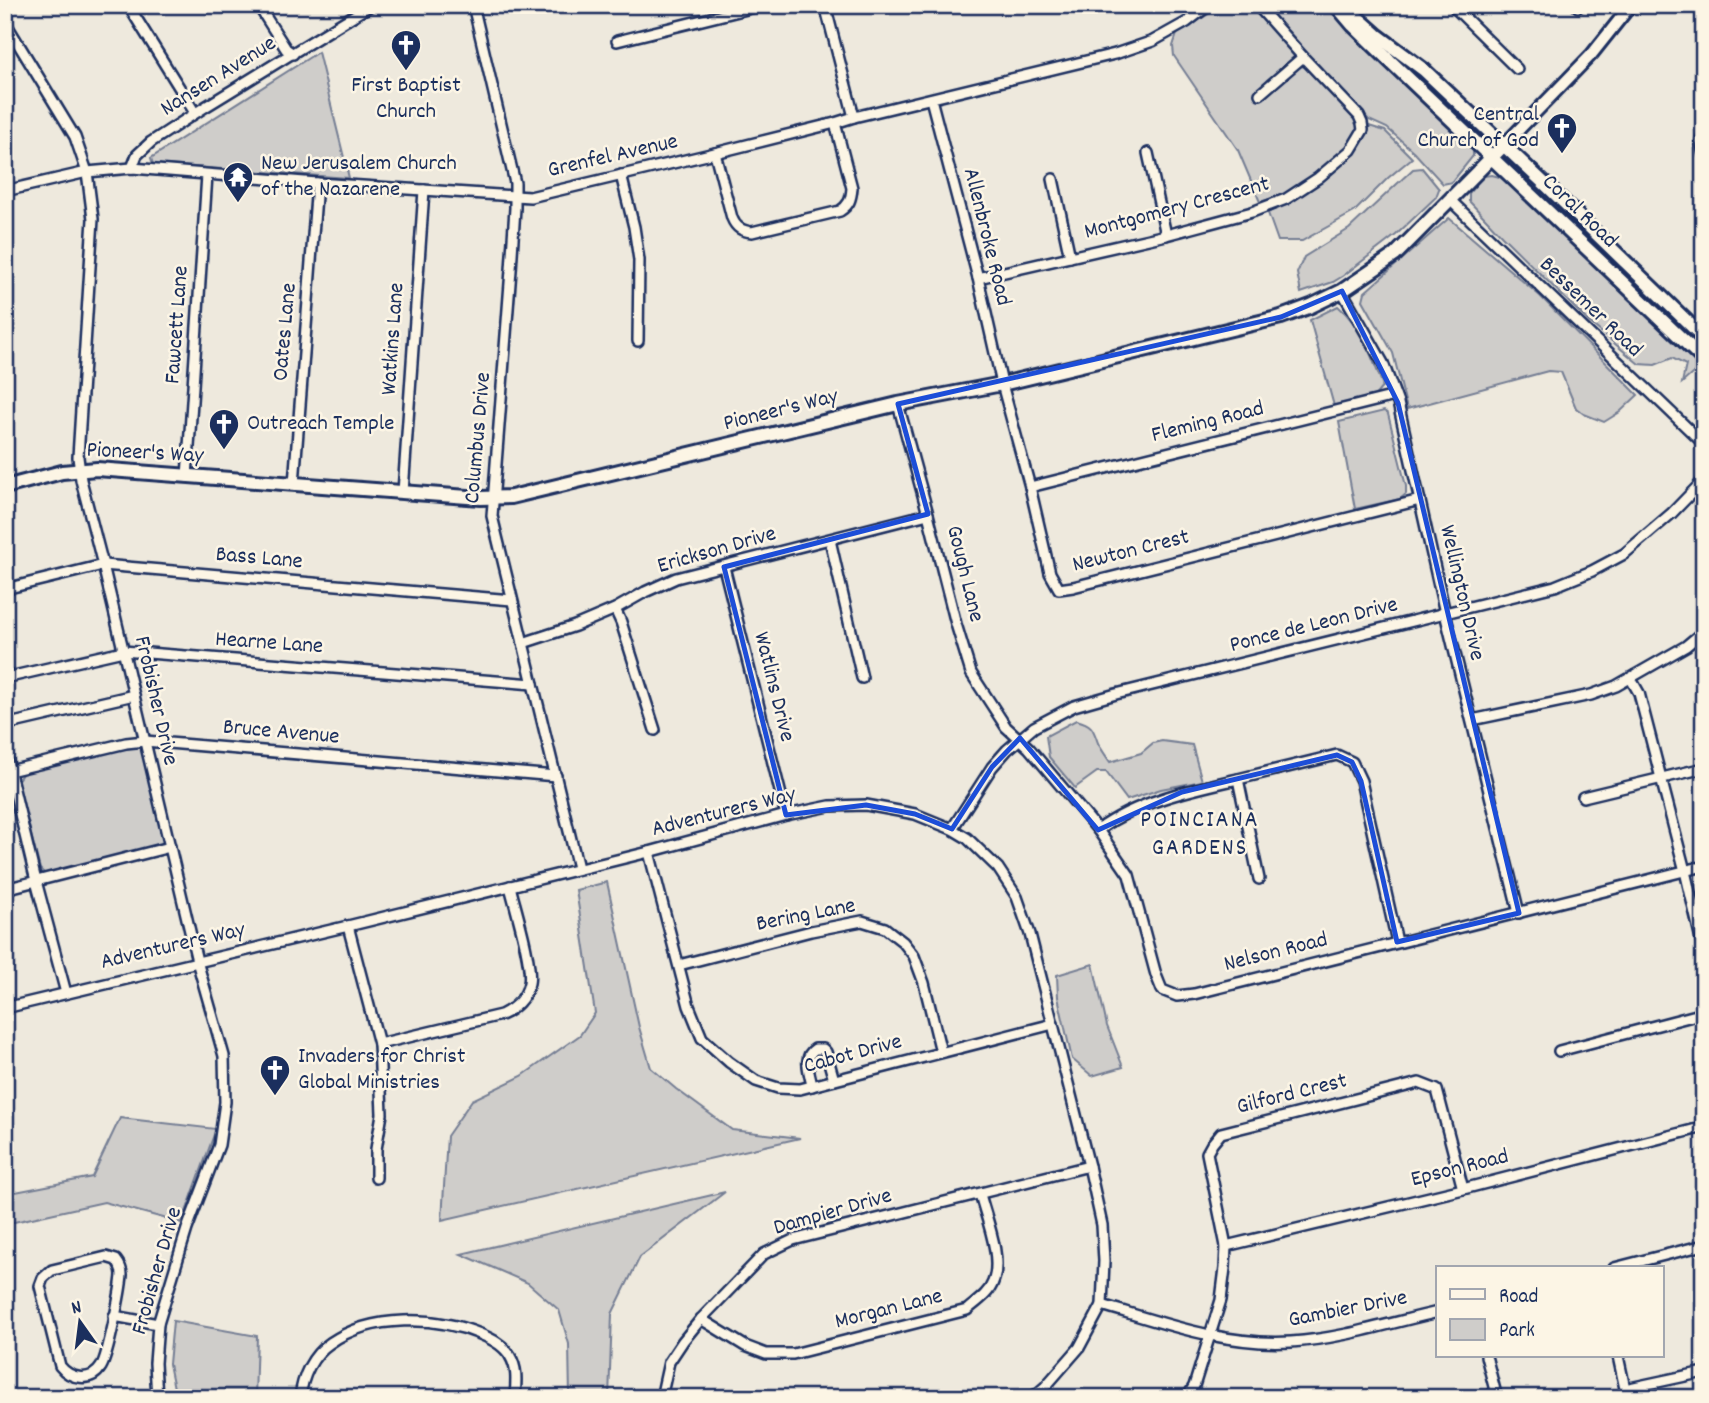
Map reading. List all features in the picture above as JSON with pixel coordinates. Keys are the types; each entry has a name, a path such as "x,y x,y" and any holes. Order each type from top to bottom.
{"main road":[{"name":"Coral Road","path":"1336,5 1353,25 1704,360"},
{"name":"Coral Road","path":"1344,5 1377,36 1424,70 1700,334"},
{"name":"Pioneer's Way","path":"5,486 62,472 97,470 494,498 511,497 898,404 1002,384 1281,317 1342,291 1395,254 1503,146"},
{"path":"1592,254 1604,241"},
{"path":"1685,342 1700,334"}],"street":[{"path":"128,5 195,113"},
{"path":"258,5 286,49 293,54"},
{"name":"Nansen Avenue","path":"132,169 137,155 151,142 371,5"},
{"name":"Columbus Drive","path":"473,5 515,183 512,258 492,516 578,868"},
{"path":"617,41 763,5"},
{"path":"825,5 854,117"},
{"name":"Grenfel Avenue","path":"5,191 87,172 132,169 530,197 1115,54 1153,41 1187,22 1209,5"},
{"name":"Montgomery Crescent","path":"978,278 1166,235 1252,212 1286,199 1318,178 1351,150 1363,130 1359,116 1257,5"},
{"path":"1452,5 1517,69"},
{"path":"1503,146 1592,54 1631,5"},
{"name":"Frobisher Drive","path":"5,22 75,137 87,172 93,219 78,457 81,480 197,961 224,1056 225,1102 219,1145 187,1229 159,1325 155,1363 157,1398"},
{"path":"1260,94 1303,57"},
{"name":"Allenbroke Road","path":"931,99 978,278 1002,384"},
{"path":"715,153 732,218 735,225 743,231 752,232 840,212 848,205 852,188 835,123"},
{"path":"1704,132 1701,141 1704,155"},
{"path":"1148,153 1166,235"},
{"name":"Fawcett Lane","path":"187,477 207,175"},
{"path":"621,175 639,260 638,341"},
{"path":"1053,179 1070,257"},
{"name":"Oates Lane","path":"293,484 317,183"},
{"name":"Watkins Lane","path":"402,492 424,190"},
{"name":"Bessemer Road","path":"1449,199 1704,444"},
{"name":"Wellington Drive","path":"1342,291 1383,363 1395,396 1445,614 1519,913"},
{"name":"Newton Crest","path":"1002,384 1050,573 1059,589 1420,500"},
{"name":"Fleming Road","path":"1030,487 1395,396"},
{"name":"Gough Lane","path":"898,404 971,673 1006,727 1019,740"},
{"name":"Ponce de Leon Drive","path":"952,829 992,767 1007,750 1034,727 1074,706 1555,586 1624,554 1672,513 1704,480"},
{"name":"Erickson Drive","path":"523,643 575,626 676,578 928,514"},
{"path":"830,540 862,678"},
{"name":"Bass Lane","path":"5,589 103,565 512,600"},
{"name":"Watlins Drive","path":"724,567 786,816"},
{"path":"615,609 655,730"},
{"path":"1472,720 1591,695 1616,687 1686,646 1704,631"},
{"name":"Hearne Lane","path":"5,678 123,652 533,684"},
{"path":"1631,679 1639,693 1704,953"},
{"path":"5,725 134,695"},
{"name":"Nelson Road","path":"1019,740 1029,748 1098,830 1129,874 1156,975 1162,990 1177,996 1194,994 1704,866"},
{"name":"Bruce Avenue","path":"8,772 126,743 145,741 556,776"},
{"path":"5,752 66,993"},
{"path":"1098,830 1110,821 1182,792 1337,755 1352,762 1361,781 1397,942"},
{"path":"1583,797 1704,768"},
{"path":"1238,779 1259,879"},
{"name":"Adventurers Way","path":"5,1008 830,806 866,805 915,814 967,838 998,867 1017,897 1030,934 1102,1225 1102,1305"},
{"path":"5,888 170,847"},
{"name":"Cabot Drive","path":"649,852 689,1006 702,1038 756,1081 778,1088 800,1089 1053,1024"},
{"path":"379,1044 501,1015 522,999 529,982 528,966 510,886"},
{"name":"Bering Lane","path":"679,965 811,931 862,921 885,928 903,942 914,956 924,983 941,1052"},
{"path":"348,926 379,1044 382,1114 375,1159 376,1178"},
{"path":"1559,1051 1704,1013"},
{"path":"812,1086 807,1060 809,1053 815,1049 823,1049 826,1052 834,1080"},
{"name":"Gilford Crest","path":"1187,1398 1194,1386 1221,1300 1226,1246 1207,1153 1221,1133 1419,1083 1437,1090 1463,1189"},
{"name":"Epson Road","path":"1226,1246 1704,1127"},
{"name":"Dampier Drive","path":"661,1398 669,1362 683,1341 764,1254 793,1240 1089,1166"},
{"name":"Morgan Lane","path":"701,1319 745,1346 766,1354 793,1354 967,1310 986,1293 994,1281 996,1259 979,1194"},
{"path":"1622,1266 1704,1245"},
{"path":"107,1257 114,1258 122,1272 114,1316 104,1360 99,1370 83,1378 71,1376 58,1362 40,1291 43,1278 59,1268 107,1257"},
{"path":"1032,1398 1079,1348 1102,1305"},
{"name":"Gambier Drive","path":"1102,1305 1209,1336 1289,1342 1328,1338 1436,1312"},
{"path":"114,1316 159,1325"},
{"path":"300,1398 308,1370 319,1352 329,1343 362,1329 415,1320 454,1325 502,1346 514,1363 515,1398"},
{"path":"1487,1358 1497,1398"},
{"path":"1618,1358 1626,1394 1704,1371"}],"highlighted area":[{"path":"1342,291 1398,403 1519,913 1397,942 1361,781 1352,762 1337,755 1182,792 1098,830 1020,738 992,767 952,829 915,814 866,805 786,815 724,567 928,514 898,404 1281,317"}],"green space":[{"path":"1223,5 1253,5 1294,52 1294,59 1261,88 1258,97 1262,98 1298,66 1309,67 1357,116 1360,127 1348,149 1289,193 1260,202 1238,150 1174,56 1173,46 1177,34"},
{"path":"1262,5 1331,5 1466,139 1473,150 1473,156 1452,182 1443,184 1414,152 1387,128 1369,120"},
{"path":"318,52 349,178 153,164 151,158"},
{"path":"1369,126 1385,131 1412,158 1354,212 1302,241 1278,241 1268,213 1324,180 1354,150"},
{"path":"1422,168 1439,189 1436,197 1396,235 1343,276 1301,293 1297,273 1304,257 1349,229 1413,169"},
{"path":"1483,176 1503,178 1698,359 1700,367 1682,383 1686,365 1672,358 1655,365 1639,364 1589,322 1469,201 1469,193"},
{"path":"1449,218 1540,296 1638,395 1620,412 1604,422 1576,408 1561,372 1548,371 1407,409 1393,353 1363,300 1365,292"},
{"path":"1338,306 1360,333 1383,386 1374,397 1334,406 1310,320"},
{"path":"1384,411 1388,414 1406,494 1400,499 1355,509 1339,422"},
{"path":"1076,720 1091,727 1110,762 1141,753 1153,743 1162,741 1192,745 1202,781 1161,789 1127,800 1106,772 1097,772 1075,788 1049,757 1046,736"},
{"path":"138,747 143,751 165,840 160,847 44,873 40,869 17,781 23,773"},
{"path":"607,882 639,1027 651,1068 732,1130 800,1138 442,1220 447,1136 472,1100 522,1076 580,1035 595,1013 576,890"},
{"path":"1093,964 1107,1026 1123,1067 1092,1076 1072,1059 1058,997 1057,975"},
{"path":"120,1118 216,1129 182,1223 104,1202 5,1224 5,1194 92,1177"},
{"path":"725,1192 640,1257 612,1314 609,1398 570,1398 569,1344 559,1310 528,1283 461,1254"},
{"path":"173,1321 257,1336 255,1398 176,1398 169,1364"}],"place":[{"name":"First Baptist Church","path":"406,72"},
{"name":"Central Church of God","path":"1562,155"},
{"name":"New Jerusalem Church of the Nazarene","path":"238,204"},
{"name":"Outreach Temple","path":"224,451"},
{"name":"Invaders for Christ Global Ministries","path":"275,1097"}],"district":[{"name":"POINCIANA GARDENS","path":"1200,835"}]}
